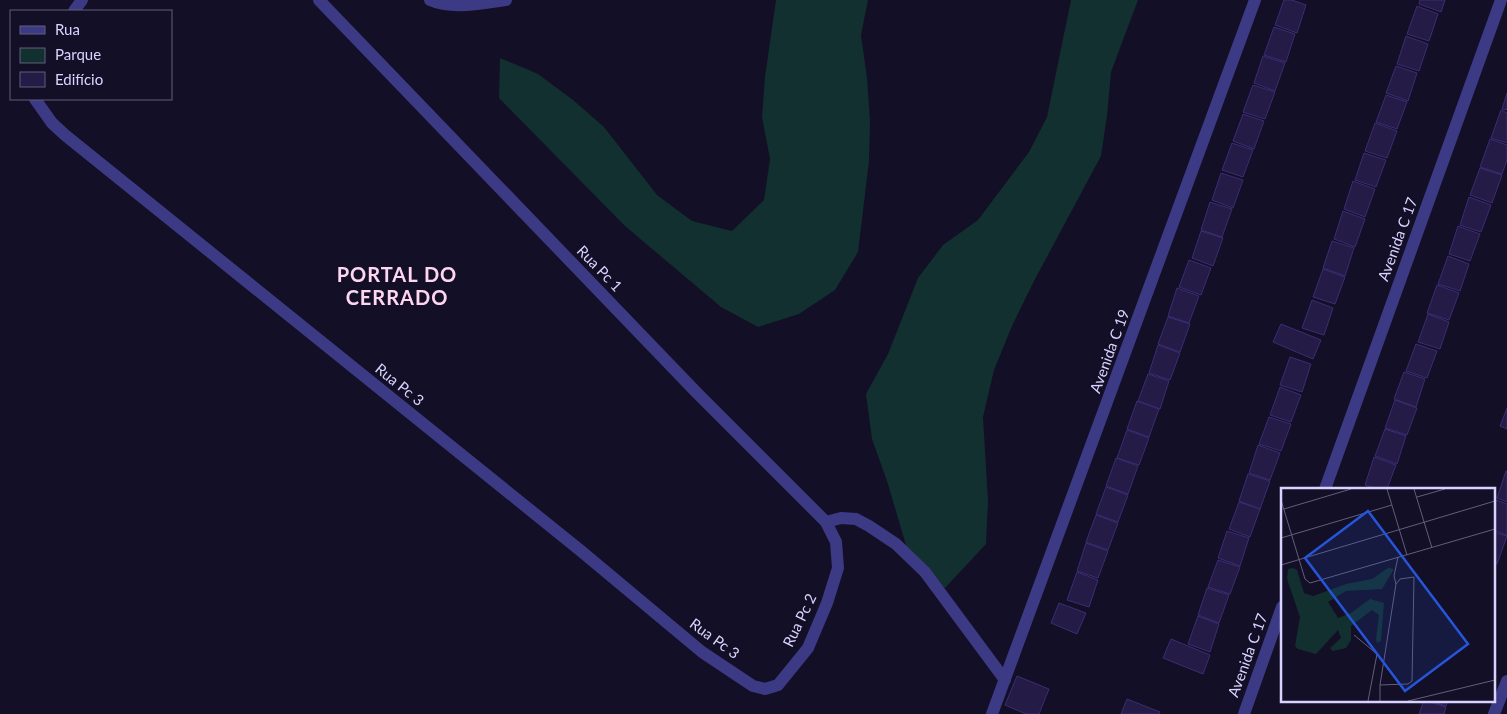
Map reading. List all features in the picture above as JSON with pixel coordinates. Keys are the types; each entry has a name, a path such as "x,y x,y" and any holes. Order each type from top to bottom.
{"street":[{"name":"Rua Pc 1","path":"319,0 684,378 826,522 836,542 838,568"},
{"path":"430,0 444,4 460,5 506,0"},
{"name":"Avenida C 19","path":"992,714 1255,0"},
{"name":"Avenida C 17","path":"1324,488 1500,0"},
{"name":"Rua Pc 3","path":"36,100 52,123 64,135 581,551 702,652 753,686"},
{"path":"826,522 841,518 856,519 896,544 925,572 1005,680"},
{"name":"Rua Pc 2","path":"753,686 765,689 778,685 808,648 827,603 838,568"},
{"name":"Avenida C 17","path":"1244,714 1281,610"},
{"path":"1494,714 1507,680"}],"green space":[{"path":"776,0 868,0 861,35 870,121 869,161 858,252 835,290 799,314 758,327 721,307 625,226 499,98 500,58 538,74 573,100 604,127 657,195 692,221 732,231 764,200 770,159 762,117 765,77"},
{"path":"1071,0 1138,0 1111,72 1101,156 1034,281 1012,326 994,370 983,417 988,501 986,544 945,588 911,562 887,481 872,439 866,394 888,354 918,278 943,245 978,220 1029,152 1047,117"}],"building":[{"path":"1284,0 1292,0 1306,5 1297,33 1275,25"},
{"path":"1420,0 1445,0 1441,12 1419,4"},
{"path":"1417,6 1438,14 1429,41 1407,34"},
{"path":"1274,27 1295,34 1286,62 1264,55"},
{"path":"1406,36 1428,44 1419,71 1397,64"},
{"path":"1263,56 1285,63 1275,91 1254,83"},
{"path":"1396,66 1417,73 1408,101 1386,93"},
{"path":"1253,85 1275,92 1265,119 1243,112"},
{"path":"1507,93 1507,110 1502,109"},
{"path":"1386,95 1407,102 1397,129 1376,122"},
{"path":"1501,110 1507,113 1507,143 1491,138"},
{"path":"1243,114 1264,121 1254,149 1233,141"},
{"path":"1375,123 1397,131 1387,158 1365,151"},
{"path":"1490,139 1507,145 1507,160 1502,174 1480,167"},
{"path":"1232,143 1253,150 1243,177 1222,170"},
{"path":"1364,153 1386,160 1376,187 1355,180"},
{"path":"1480,168 1502,175 1492,203 1470,195"},
{"path":"1221,173 1243,180 1233,208 1212,200"},
{"path":"1353,181 1375,189 1365,217 1344,209"},
{"path":"1469,197 1491,205 1481,232 1460,225"},
{"path":"1210,202 1232,209 1222,237 1201,230"},
{"path":"1343,211 1365,219 1355,247 1334,239"},
{"path":"1458,226 1480,234 1470,261 1449,254"},
{"path":"1201,231 1223,238 1213,266 1192,258"},
{"path":"1332,241 1354,248 1345,276 1323,268"},
{"path":"1448,256 1469,264 1460,291 1438,284"},
{"path":"1189,260 1211,268 1201,295 1179,287"},
{"path":"1323,269 1345,277 1335,304 1313,297"},
{"path":"1437,285 1459,293 1449,320 1427,313"},
{"path":"1177,288 1199,296 1189,323 1168,316"},
{"path":"1312,300 1333,308 1324,335 1302,328"},
{"path":"1428,314 1449,322 1440,349 1418,342"},
{"path":"1168,317 1190,324 1180,352 1158,344"},
{"path":"1281,324 1321,340 1313,359 1273,342"},
{"path":"1416,344 1437,351 1427,378 1406,371"},
{"path":"1158,345 1180,353 1170,380 1149,373"},
{"path":"1290,357 1311,364 1302,392 1280,385"},
{"path":"1404,372 1425,379 1416,407 1394,399"},
{"path":"1148,374 1169,381 1160,409 1138,401"},
{"path":"1280,387 1301,395 1291,422 1270,415"},
{"path":"1395,400 1417,408 1407,435 1385,428"},
{"path":"1137,401 1159,409 1149,437 1127,429"},
{"path":"1507,408 1507,429 1500,426"},
{"path":"1269,417 1291,424 1281,451 1259,444"},
{"path":"1385,429 1406,436 1397,464 1375,456"},
{"path":"1127,430 1149,438 1139,465 1117,458"},
{"path":"1258,445 1280,453 1270,480 1249,473"},
{"path":"1374,457 1396,465 1387,488 1374,488 1365,485"},
{"path":"1116,458 1138,466 1128,494 1106,486"},
{"path":"1507,471 1507,502 1497,498"},
{"path":"1248,474 1270,481 1260,509 1239,501"},
{"path":"1106,487 1128,495 1118,522 1096,514"},
{"path":"1496,500 1507,504 1507,535 1494,530 1494,505"},
{"path":"1239,502 1260,509 1250,537 1229,529"},
{"path":"1096,515 1118,523 1108,550 1086,542"},
{"path":"1227,531 1249,538 1240,566 1218,558"},
{"path":"1494,532 1507,536 1497,564 1494,563"},
{"path":"1086,543 1108,551 1098,578 1077,571"},
{"path":"1218,560 1240,567 1230,594 1208,587"},
{"path":"1077,572 1098,580 1089,607 1067,600"},
{"path":"1207,588 1229,595 1219,623 1198,615"},
{"path":"1059,603 1086,613 1077,634 1051,623"},
{"path":"1198,616 1219,624 1210,652 1188,644"},
{"path":"1171,639 1210,655 1203,674 1163,658"},
{"path":"1017,676 1049,689 1039,714 1026,714 1005,705"},
{"path":"1127,699 1160,712 1159,714 1121,714"},
{"path":"1423,702 1430,702 1446,707 1444,714 1419,714"},
{"path":"1434,702 1447,702 1446,706"}],"district":[{"name":"PORTAL DO CERRADO","path":"397,286"}]}
